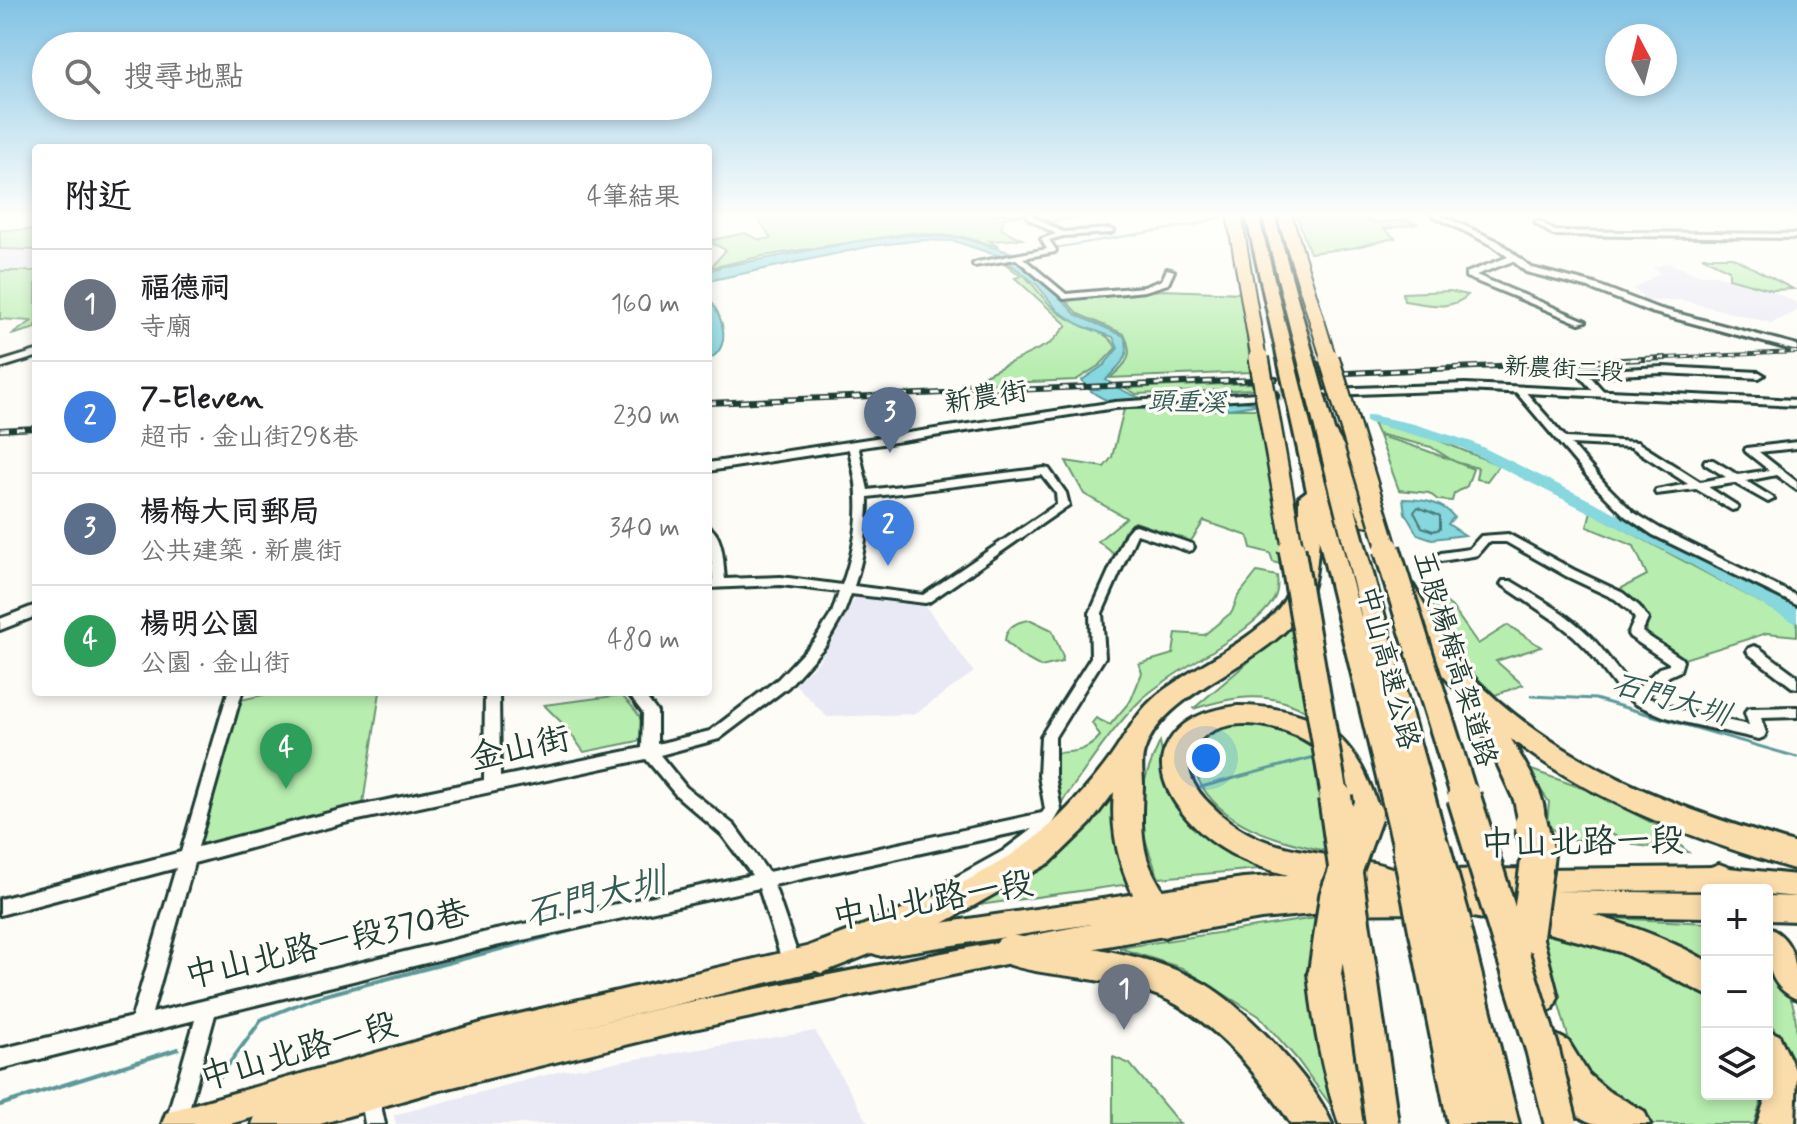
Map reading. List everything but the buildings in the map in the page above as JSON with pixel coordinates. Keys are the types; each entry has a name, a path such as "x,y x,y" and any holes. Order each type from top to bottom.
{"highway":[{"path":"1243,266 1334,789 1382,1124"},
{"name":"中山高速公路","path":"1264,266 1308,456 1421,849 1448,918 1500,1124"},
{"name":"中山高速公路","path":"1282,266 1325,431 1421,849"},
{"name":"五股楊梅高架道路","path":"1300,266 1538,1034 1561,1124"},
{"path":"1325,431 1358,487 1381,550 1454,672 1484,705 1558,758 1601,782 1694,825 1797,857"},
{"path":"807,960 920,920 1040,853 1084,810 1144,727 1175,695 1266,632 1296,604 1311,536 1308,456"},
{"path":"1484,705 1528,800 1538,854 1527,936 1563,1076 1601,1108 1631,1124"},
{"path":"1358,1124 1347,1096 1330,1026 1325,973 1336,897 1366,814 1355,777 1338,751 1313,730 1290,722 1262,716 1227,716 1203,725 1186,737 1177,757 1177,775 1192,806 1220,834 1260,854 1390,881"},
{"path":"1130,750 1124,820 1129,856 1159,912"},
{"path":"1448,918 1625,936 1679,960 1701,975"},
{"name":"中山高速公路","path":"1448,918 1467,1124"},
{"path":"1010,950 1121,970 1179,988 1213,1011 1246,1041 1291,1090 1313,1124"},
{"path":"1773,950 1797,983"},
{"path":"1773,1057 1778,1066 1785,1106 1776,1124"}],"main road":[{"name":"中山北路一段","path":"267,1124 576,1043 1010,950 1243,889 1390,881 1701,890"},
{"path":"1773,888 1797,886"},
{"name":"中山北路一段","path":"176,1124 374,1067 577,1014 865,947 1159,912 1313,902 1448,918 1701,893"},
{"path":"1773,908 1797,909"},
{"path":"576,1043 577,1014"}],"street":[{"path":"1027,266 1045,277 1064,297 1145,289 1165,282 1170,271"},
{"path":"1491,266 1469,275 1582,321"},
{"path":"1523,266 1592,286 1645,308 1797,348"},
{"path":"0,365 32,355"},
{"path":"1600,393 1583,374 1663,370 1759,375"},
{"name":"新農街二段","path":"1329,392 1465,387 1797,403"},
{"path":"1519,390 1608,494 1645,525 1797,601"},
{"name":"新農街","path":"712,466 1115,405 1273,395"},
{"path":"1563,441 1633,444 1732,507"},
{"name":"金山街","path":"0,907 344,816 649,752 714,735 783,683 820,643 848,587 862,527 863,494 853,445"},
{"path":"1797,445 1750,450 1797,487"},
{"path":"1709,462 1768,499"},
{"path":"712,540 716,549 713,584 781,581 848,587 918,599 931,597 1063,505 1061,493 1045,471 863,494"},
{"path":"1660,492 1777,472"},
{"path":"637,696 650,712 649,752 681,791 728,830 766,884 807,960 1009,856 1037,834 1053,810 1047,776 1048,736 1098,657 1096,613 1132,533 1136,529 1144,530 1156,538 1188,547"},
{"path":"1441,557 1473,552 1485,539 1508,538 1619,596 1642,619 1635,634 1676,661 1675,668 1664,672 1637,697"},
{"path":"1507,584 1562,618 1589,643 1607,669 1637,697 1680,715 1759,733 1752,713 1797,712"},
{"path":"0,625 32,612"},
{"path":"1754,651 1797,683"},
{"path":"140,1022 234,696"},
{"path":"492,696 492,786"},
{"name":"中山北路一段370巷","path":"0,1059 140,1022 491,939 766,884 1045,819"},
{"path":"176,1124 208,1007"},
{"path":"374,1067 370,1095 375,1124"}],"shaded area":[{"path":"0,266 32,266 32,270 0,271"},
{"path":"1677,266 1700,275 1715,275 1772,291 1797,303 1797,311 1772,323 1681,300 1647,301 1633,289 1660,273 1653,268"},
{"path":"858,592 924,604 974,672 915,714 827,717 795,684 817,663"},
{"path":"815,1031 869,1124 396,1124 394,1115 561,1071"}],"green space":[{"path":"1009,266 1027,278 1059,313 1106,336 1116,348 1100,365 1076,380 964,385 1051,343 1067,325 1015,278 1021,276"},
{"path":"1722,266 1750,266 1793,289 1772,290 1729,278 1729,270"},
{"path":"0,271 32,271 32,321 0,319"},
{"path":"1163,290 1242,293 1251,372 1110,378 1128,359 1129,348 1124,334 1078,314 1065,300"},
{"path":"1450,291 1468,295 1454,304 1446,305 1404,301 1403,293"},
{"path":"32,321 32,329 11,335"},
{"path":"1252,383 1254,389 1136,394 1126,388"},
{"path":"1124,409 1257,409 1286,566 1273,562 1270,553 1251,548 1248,536 1204,521 1191,541 1135,522 1116,556 1098,541 1126,518 1084,494 1066,461 1104,467 1112,457"},
{"path":"1373,423 1418,432 1499,465 1487,481 1476,479 1478,468 1455,462 1431,447 1378,434"},
{"path":"1379,436 1473,469 1467,486 1454,494 1452,501 1438,500 1429,493 1399,490"},
{"path":"1591,511 1797,622 1797,636 1767,633 1684,659 1647,636 1646,614 1620,589 1647,575 1634,546 1587,527"},
{"path":"1257,572 1277,576 1275,596 1264,612 1232,638 1142,699 1109,737 1059,806 1053,772 1054,753 1079,750 1095,741 1100,736 1092,723 1096,718 1110,725 1131,700 1142,673 1139,664 1173,654 1176,633 1204,635 1232,612 1238,596"},
{"path":"1425,586 1452,607 1478,644 1508,625 1541,647 1496,661 1523,685 1495,695 1463,664 1445,639 1453,638 1442,621 1436,620"},
{"path":"1031,620 1052,630 1063,657 1062,662 1041,667 1021,656 1005,641 1014,625"},
{"path":"1298,620 1310,714 1281,701 1253,697 1193,709"},
{"path":"258,696 379,696 362,810 189,857 232,702"},
{"path":"622,696 635,710 643,728 638,741 584,752 544,705"},
{"path":"1229,721 1261,721 1311,737 1326,851 1253,829 1221,809 1208,795 1197,775 1197,741 1205,731"},
{"path":"1160,742 1165,768 1281,867 1159,878 1142,825 1141,810 1145,780"},
{"path":"1526,768 1593,792 1658,826 1688,852 1636,845 1595,827 1590,840 1565,840 1547,824 1549,802"},
{"path":"1120,780 1117,833 1130,884 972,906 1040,869 1082,829"},
{"path":"1322,917 1343,1122 1296,1058 1259,1016 1182,968 1119,948"},
{"path":"1610,918 1701,923 1701,960"},
{"path":"1544,926 1610,944 1650,959 1701,991 1701,1100 1761,1100 1754,1124 1653,1124 1580,1079 1540,937"},
{"path":"1773,966 1793,1006 1797,1064 1773,1027"},
{"path":"1113,1057 1130,1064 1180,1124 1113,1124"}],"water":[{"path":"776,266 712,280 712,270"},
{"path":"1014,266 1029,266 1076,315 1124,336 1126,355 1106,380 1128,393 1165,403 1218,400 1259,404 1218,410 1164,411 1113,402 1094,393 1082,380 1104,365 1118,348 1113,337 1082,326 1058,311 1037,285"},
{"path":"712,303 723,330 721,347 712,357"},
{"path":"1403,499 1424,501 1444,508 1454,517 1448,524 1465,535 1432,539 1417,534 1405,513"}],"waterway":[{"name":"頭重溪","path":"1371,419 1467,445 1689,556 1797,617"},
{"name":"石門大圳","path":"1531,696 1595,699 1797,757"},
{"name":"石門大圳","path":"1201,787 1318,756"},
{"name":"石門大圳","path":"215,1083 262,1019 314,998 592,925"},
{"path":"0,1105 178,1049"}],"tunnel":[{"path":"1273,395 1325,392"}],"railway":[{"path":"1623,360 1797,352"},
{"path":"1326,374 1665,358"},
{"path":"712,403 1276,379"},
{"path":"0,430 32,428"}],"place":[{"name":"楊梅大同郵局","path":"890,453"},
{"name":"7-Eleven","path":"888,566"},
{"name":"楊明公園","path":"286,789"},
{"name":"福德祠","path":"1124,1030"}]}
